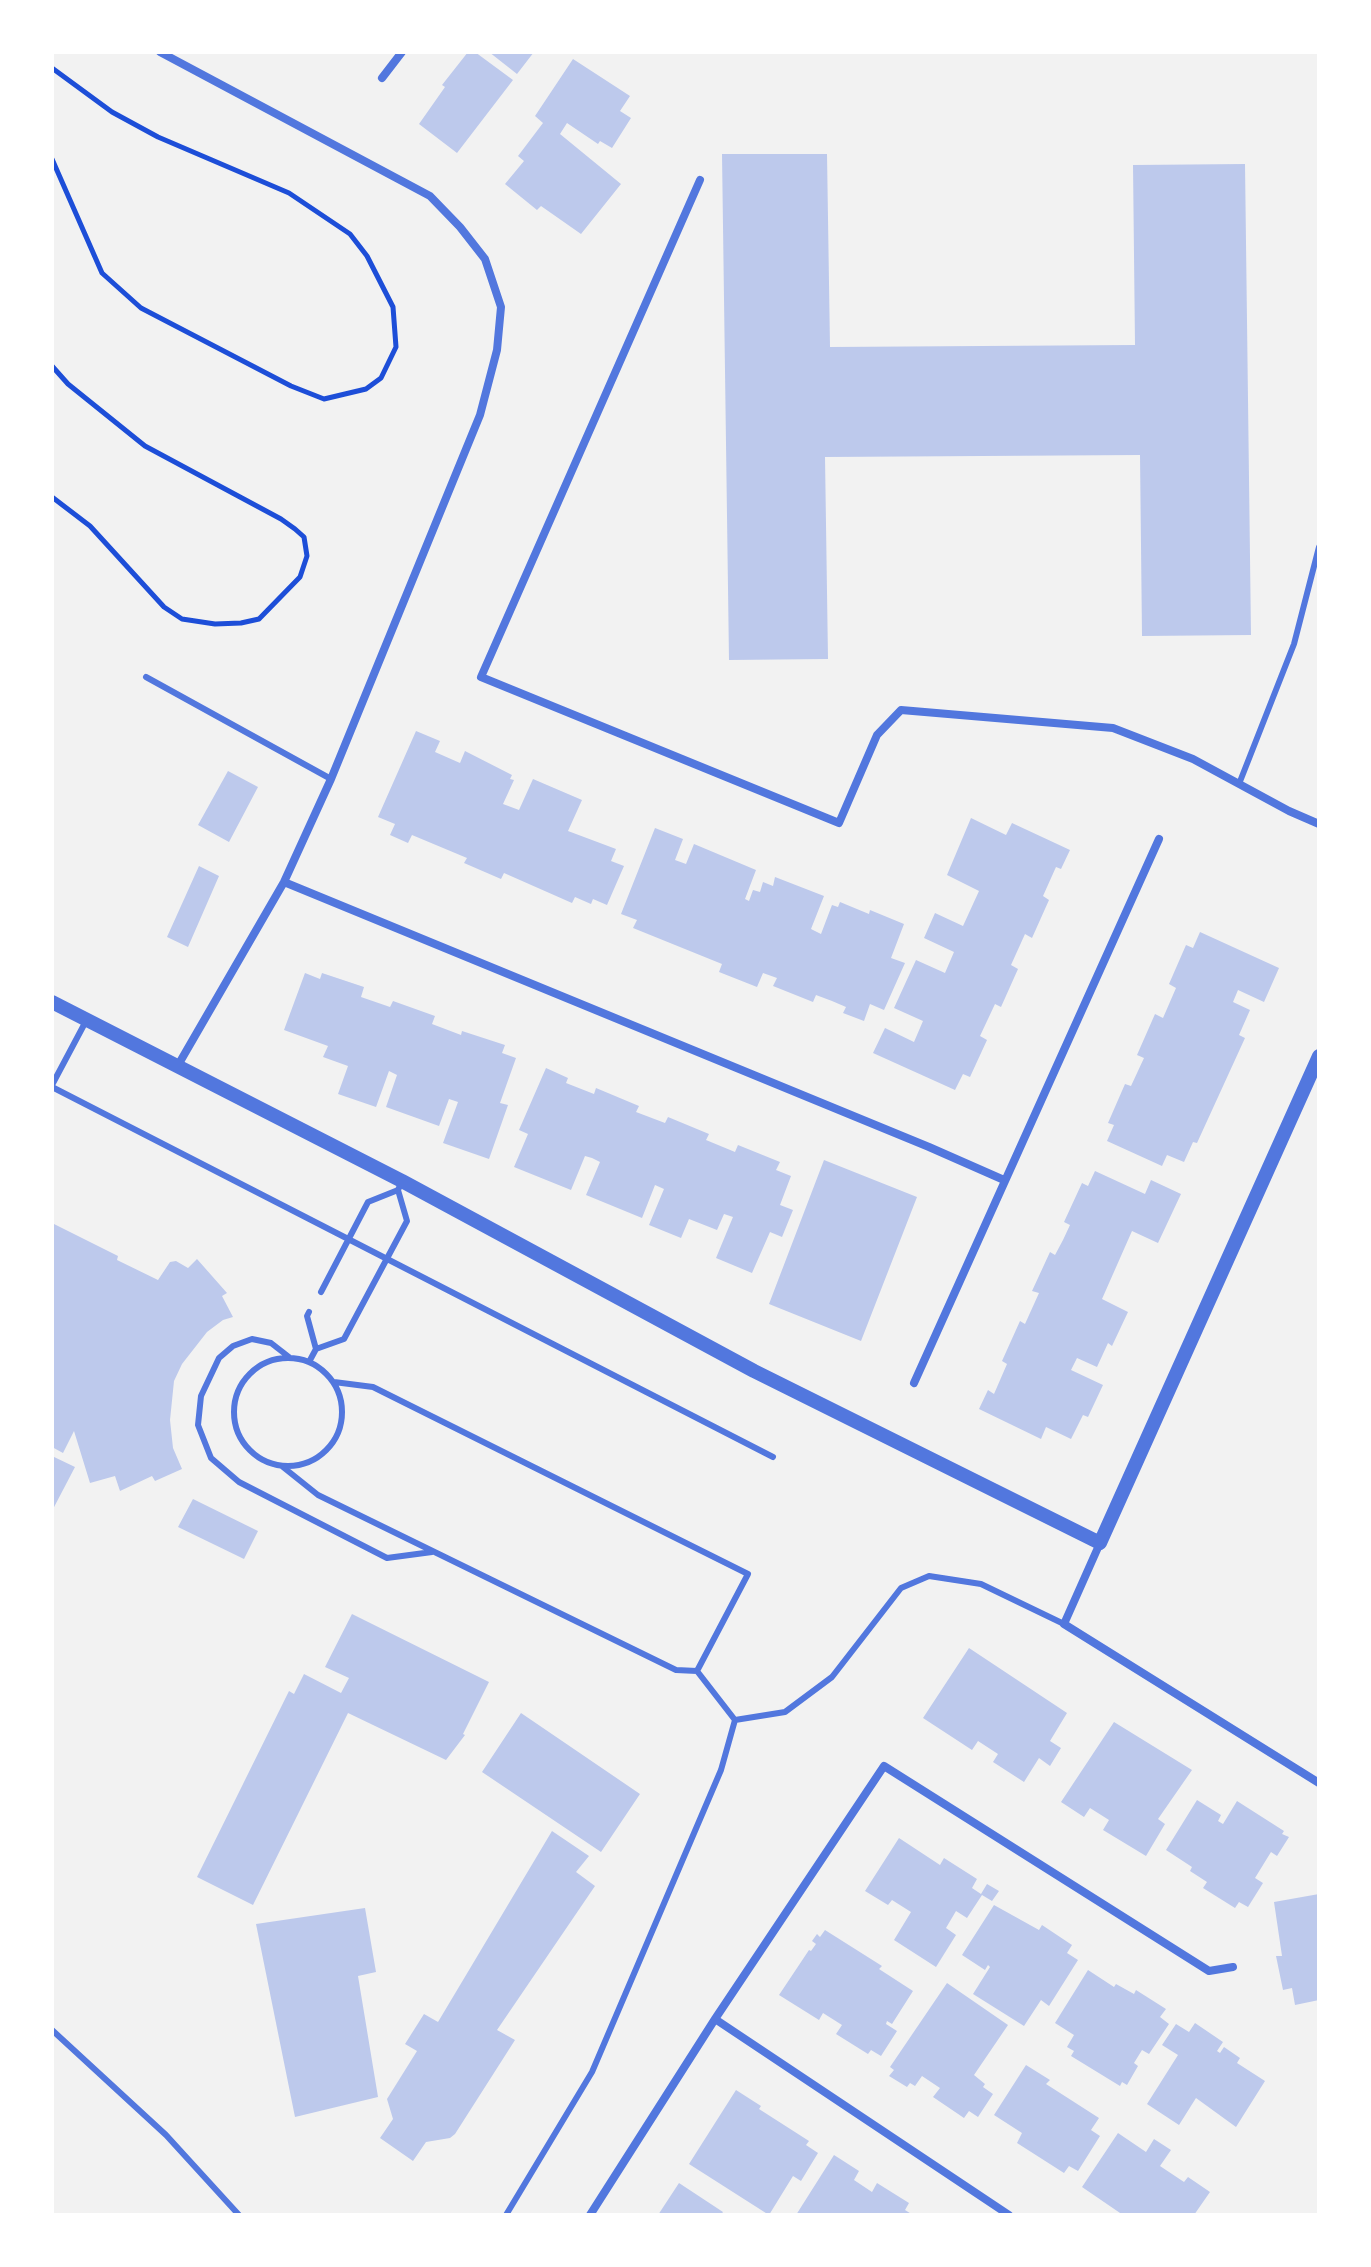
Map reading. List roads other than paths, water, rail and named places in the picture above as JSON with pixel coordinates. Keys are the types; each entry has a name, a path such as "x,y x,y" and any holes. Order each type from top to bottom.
{"street":[{"path":"160,52 430,196 485,259 501,307 497,350 480,415 331,779 284,882 177,1068"},
{"path":"382,78 402,52"},
{"path":"700,180 481,677 839,823 877,735 901,710 1113,728 1193,759 1319,824"},
{"path":"914,1383 1159,839"},
{"path":"284,882 1004,1180"},
{"path":"52,1002 754,1371 1100,1543"},
{"path":"1319,1056 1064,1624 1319,1783"},
{"path":"590,2215 715,2019 884,1766 1209,1971 1233,1967"},
{"path":"715,2019 1009,2215"}],"lane":[{"path":"1239,784 1294,644 1319,547"},
{"path":"146,677 331,779"},
{"path":"86,1020 52,1086 773,1457"},
{"path":"309,1362 316,1349 344,1339 387,1260 407,1221 400,1186 368,1202 321,1292"},
{"path":"309,1312 307,1316 316,1349"},
{"path":"289,1357 271,1343 252,1339 233,1346 219,1358 201,1396 198,1425 211,1458 239,1482 387,1558 435,1552"},
{"path":"283,1467 318,1459 331,1447 340,1432 343,1415 341,1398 334,1382 322,1369 289,1357 270,1360 253,1370 241,1384 234,1401 234,1420 252,1453 283,1467 318,1495 676,1670 697,1671 735,1720"},
{"path":"334,1382 373,1387 748,1574 697,1671"},
{"path":"735,1720 785,1712 832,1677 901,1588 929,1576 981,1584 1064,1624"},
{"path":"506,2215 592,2072 721,1770 735,1720"},
{"path":"52,2030 166,2135 239,2215"}]}
